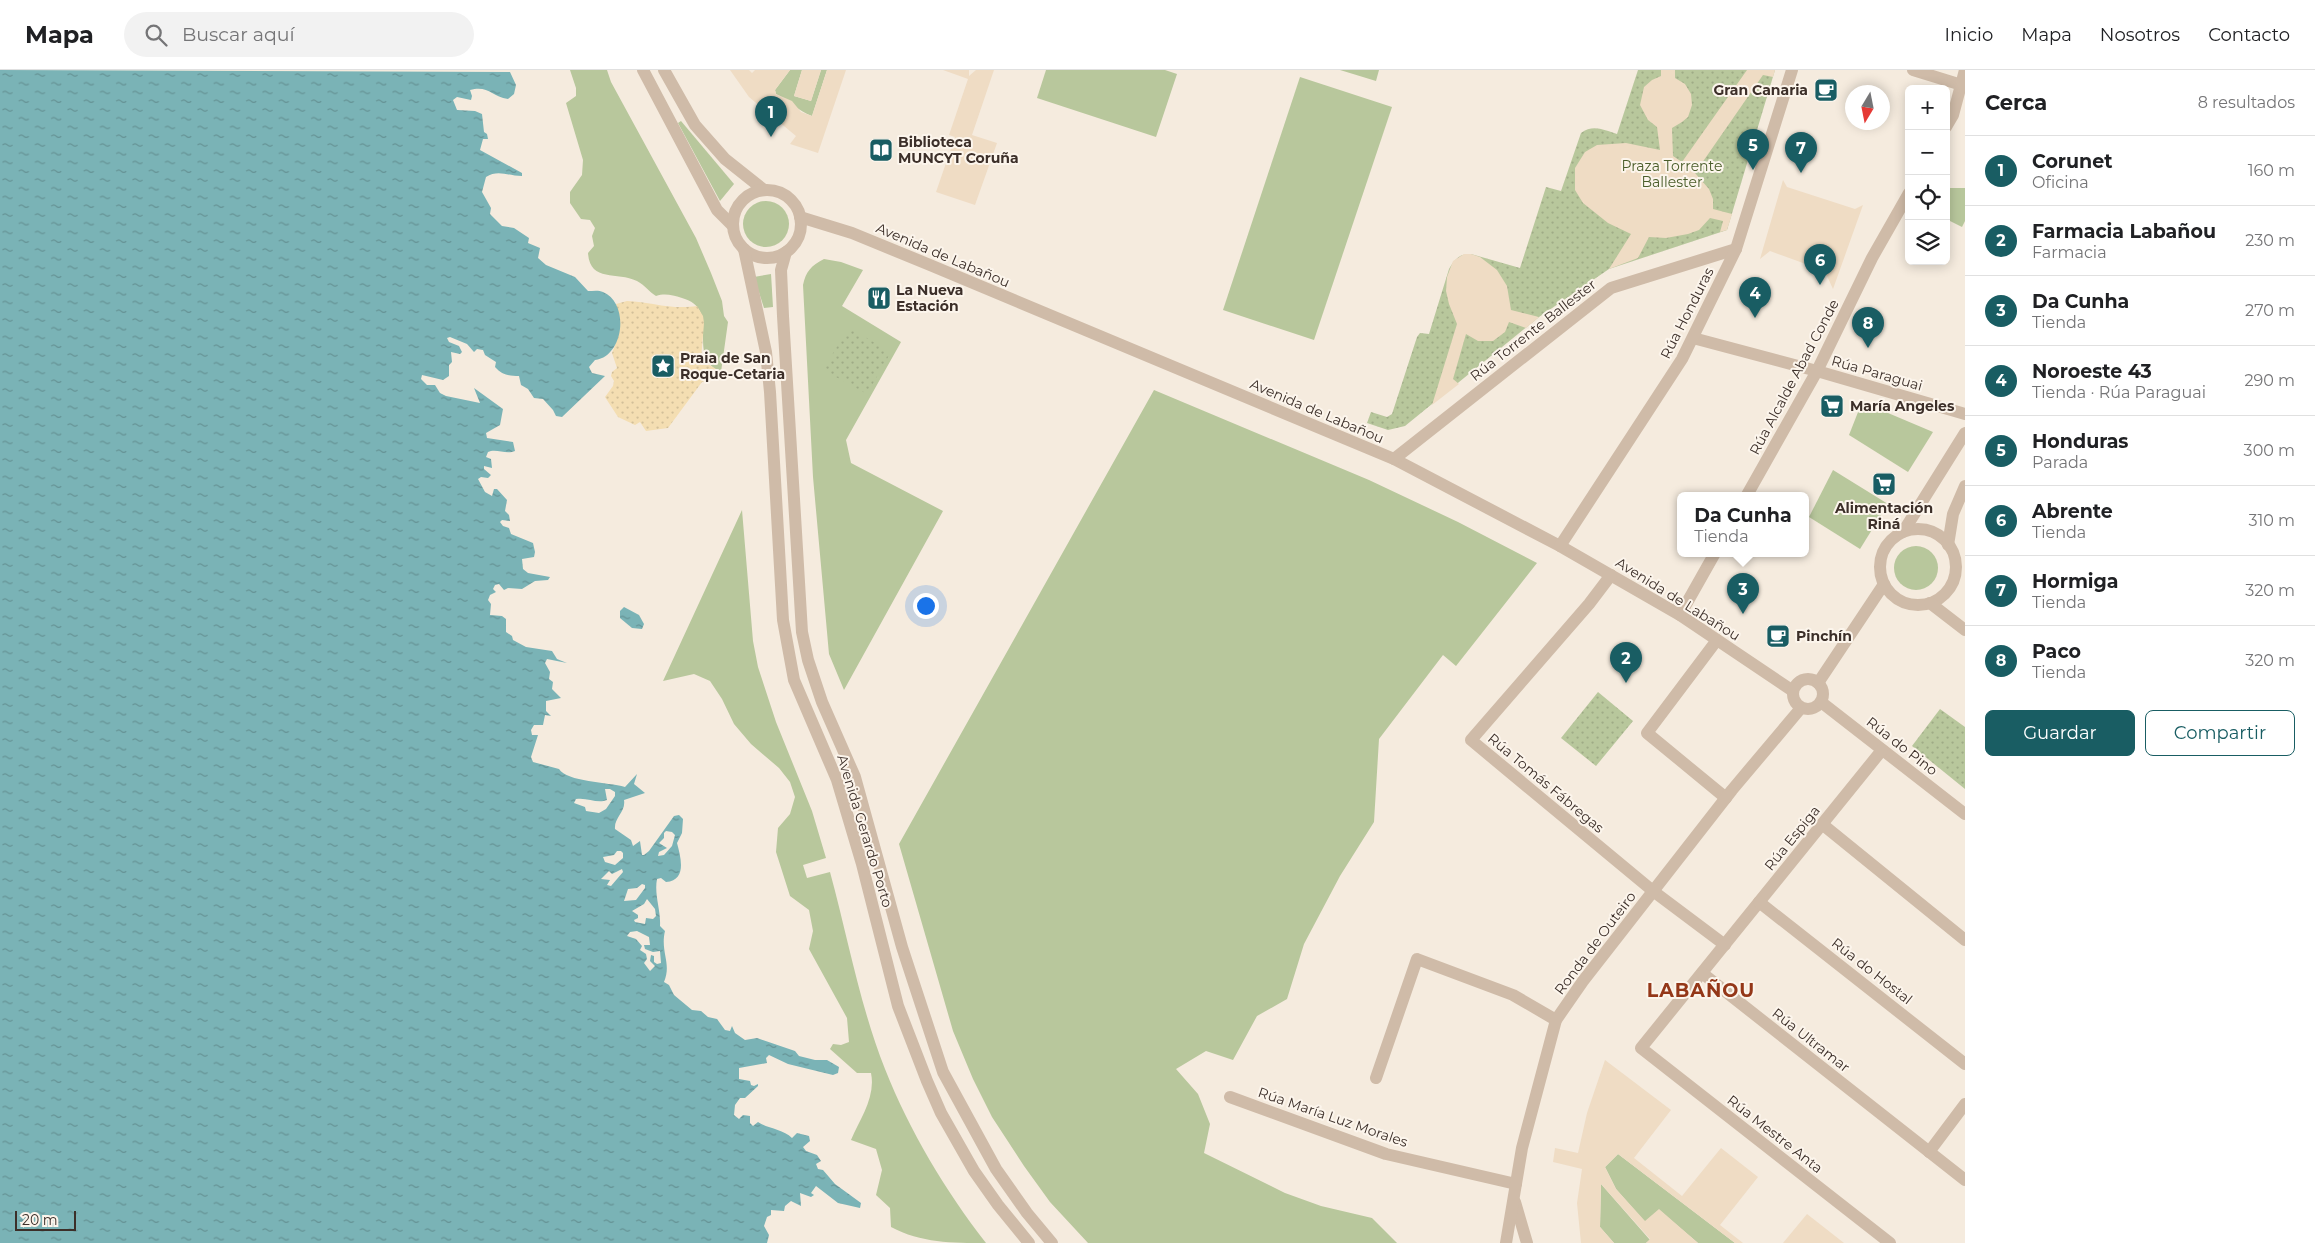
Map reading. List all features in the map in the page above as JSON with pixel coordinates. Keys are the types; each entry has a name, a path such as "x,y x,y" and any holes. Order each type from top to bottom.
{"street":[{"path":"643,70 717,210 733,226 744,249 760,257 778,256 786,252 799,237 800,217 791,200 782,194 764,190 725,158 695,125 664,70"},
{"name":"Rúa Honduras","path":"1560,546 1682,359 1693,338 1736,249 1792,70"},
{"path":"1913,70 1964,86"},
{"path":"1950,121 1964,86 1965,70"},
{"path":"733,226 734,216 739,206 750,196 764,190"},
{"name":"Rúa Alcalde Abad Conde","path":"1749,492 1817,371 1872,258 1905,200"},
{"name":"Avenida de Labañou","path":"800,217 852,233 1394,459 1560,546 1680,615 1793,691"},
{"name":"Avenida Gerardo Porto","path":"744,249 766,352 783,620 794,680 837,780 862,864 898,1006 927,1082 941,1113 974,1171 998,1205 1029,1243"},
{"name":"Rúa Torrente Ballester","path":"1394,459 1611,288 1736,249"},
{"name":"Avenida Gerardo Porto","path":"786,252 781,270 783,316 802,632 808,660 822,702 855,777 902,947 942,1072 996,1169 1027,1213 1052,1243"},
{"name":"Rúa Paraguai","path":"1693,338 1817,371 1965,414"},
{"path":"1903,532 1965,433"},
{"path":"1965,486 1953,514 1950,548 1955,566 1953,582 1943,594 1930,603 1919,605 1904,602 1890,593 1884,584 1880,572 1880,560 1885,548 1893,538 1903,532 1916,529 1940,536 1950,548 1965,557"},
{"path":"1680,615 1713,557"},
{"name":"Rúa Tomás Fábregas","path":"1611,575 1589,604 1471,740 1653,891"},
{"path":"1818,683 1884,584"},
{"path":"1930,603 1965,630"},
{"path":"1717,640 1647,733 1726,798"},
{"path":"1805,680 1818,683 1823,692 1821,702 1810,709 1802,708 1795,703 1793,691 1798,684 1805,680"},
{"name":"Rúa do Pino","path":"1821,702 1965,814"},
{"name":"Ronda de Outeiro","path":"1506,1243 1522,1148 1556,1020 1583,981 1726,798 1802,708"},
{"name":"Rúa Espiga","path":"1641,1048 1882,750"},
{"path":"1822,824 1965,940"},
{"path":"1653,891 1725,944"},
{"name":"Rúa do Hostal","path":"1760,902 1965,1064"},
{"path":"1376,1078 1417,959 1513,995 1556,1020"},
{"name":"Rúa Ultramar","path":"1702,973 1965,1180"},
{"name":"Rúa Mestre Anta","path":"1641,1048 1890,1243"},
{"name":"Rúa María Luz Morales","path":"1230,1097 1386,1154 1514,1191"},
{"path":"1929,1152 1965,1104"},
{"path":"1514,1191 1527,1243"}],"green space":[{"path":"570,70 607,70 611,82 696,238 722,301 724,316 728,322 721,372 710,365 705,355 703,322 700,312 694,304 672,295 656,296 637,281 599,272 594,269 590,262 588,253 594,246 592,236 595,228 590,220 581,219 570,203 570,192 582,175 583,160 566,103 576,96 576,88"},
{"path":"790,70 802,70 794,96 811,101 821,70 827,70 812,116 776,94 775,90"},
{"path":"1046,70 1165,70 1177,74 1156,137 1037,98"},
{"path":"1340,70 1379,70 1376,81"},
{"name":"Praza Torrente Ballester","path":"1638,70 1775,70 1727,230 1609,269 1539,317 1405,426 1388,430 1367,423 1371,412 1387,417 1392,414 1417,337 1420,333 1429,334 1449,269 1453,263 1461,256 1471,254 1520,268 1546,187 1561,191 1581,133 1585,130 1594,128 1617,134"},
{"path":"1300,77 1392,107 1314,340 1223,310"},
{"path":"681,121 734,184 720,201 678,123"},
{"path":"1950,188 1965,188 1965,221 1962,227 1950,221"},
{"path":"771,201 775,202 785,211 788,215 788,233 779,243 771,247 761,247 753,243 744,233 743,219 747,211 757,202"},
{"path":"824,259 841,262 863,270 842,306 901,342 846,440 851,463 943,511 844,690 829,654 813,477 803,285 810,269"},
{"path":"771,274 773,307 764,308 754,277"},
{"path":"851,329 891,352 867,394 823,370 845,333 847,334"},
{"path":"1154,390 1369,480 1458,522 1537,563 1456,666 1443,655 1379,739 1374,822 1340,876 1304,944 1287,999 1257,1016 1233,1060 1206,1051 1176,1069 1198,1094 1210,1124 1204,1153 1285,1193 1321,1206 1372,1218 1397,1243 1088,1243 1050,1202 1024,1166 992,1117 973,1079 953,1031 899,844"},
{"path":"1862,402 1933,432 1908,472 1849,435"},
{"path":"1833,470 1888,504 1860,549 1809,517"},
{"path":"742,510 753,641 758,667 776,722 812,811 826,858 803,865 807,878 830,872 861,996 885,1069 917,1138 956,1202 986,1243 925,1239 891,1227 890,1208 876,1195 882,1170 876,1149 851,1140 869,1099 872,1082 871,1073 857,1073 830,1049 833,1044 841,1045 849,1042 847,1018 809,949 813,931 809,910 790,896 776,852 778,828 790,814 795,797 790,782 779,768 751,744 734,724 722,699 710,681 694,674 663,681"},
{"path":"1920,546 1932,552 1937,559 1937,577 1932,584 1925,589 1912,590 1904,587 1897,580 1894,564 1897,556 1904,549"},
{"path":"1598,692 1633,721 1596,766 1561,738"},
{"path":"1940,709 1965,727 1965,789 1912,746"},
{"path":"1618,1154 1735,1243 1698,1243 1659,1210 1645,1222 1616,1189 1605,1167"},
{"path":"1601,1184 1650,1240 1646,1243 1614,1243 1600,1227"}],"sand":[{"name":"Praia de San Roque-Cetaria","path":"627,301 670,306 697,306 703,316 701,360 721,372 721,376 702,382 668,428 646,431 640,422 635,425 618,417 605,397 613,386 614,381 611,376 612,372 617,368 612,353 617,341 618,329 616,304"}],"shaded area":[{"path":"730,70 749,70 752,73 755,70 790,70 775,90 776,94 792,101 801,112 812,116 827,70 846,70 818,153 790,144 796,136 749,97"},
{"path":"802,70 821,70 811,101 794,96"},
{"path":"943,70 969,70 969,76 976,70 994,70 972,135 997,143 975,205 936,192 955,137 949,135 968,79"},
{"path":"1661,70 1675,70 1675,78 1685,84 1691,94 1692,105 1688,117 1672,128 1673,156 1682,162 1747,70 1775,70 1773,77 1763,75 1695,173 1709,189 1713,199 1713,209 1732,214 1727,230 1720,232 1723,221 1710,218 1699,230 1688,234 1666,238 1649,237 1638,258 1609,269 1631,234 1608,223 1583,203 1575,190 1575,168 1585,152 1597,145 1626,143 1660,150 1657,127 1648,120 1640,105 1644,87 1652,80 1661,76"},
{"path":"1783,180 1787,187 1855,209 1863,205 1833,289 1827,276 1803,263 1770,251 1760,259"},
{"path":"1464,254 1480,257 1497,270 1507,286 1511,310 1539,317 1526,328 1509,322 1505,332 1493,341 1478,341 1466,334 1453,379 1459,384 1432,405 1457,324 1446,291 1447,277 1453,261"},
{"path":"1605,1060 1671,1110 1634,1158 1682,1196 1721,1148 1758,1177 1720,1225 1743,1243 1735,1243 1618,1154 1605,1167 1616,1189 1645,1221 1659,1209 1698,1243 1646,1243 1650,1239 1601,1184 1600,1227 1614,1243 1581,1243 1577,1203 1582,1169 1553,1162 1555,1148 1578,1153 1587,1113"},
{"path":"1807,1214 1844,1243 1783,1243"}],"water":[{"path":"0,70 510,72 516,85 514,94 508,99 485,90 476,89 470,90 471,100 457,97 453,100 457,110 475,111 482,114 484,132 487,134 488,139 483,139 480,150 522,173 522,176 495,173 486,177 482,192 491,208 490,214 502,226 514,228 529,238 528,243 540,248 538,258 546,265 575,277 588,291 601,291 612,298 620,318 620,329 612,350 605,357 595,360 589,367 592,373 605,376 562,417 556,416 543,399 534,398 528,389 521,385 519,376 500,372 495,367 496,362 485,355 483,350 477,349 474,352 467,344 450,337 447,338 449,342 459,346 462,352 460,354 451,352 452,362 449,365 449,376 443,380 422,375 421,379 427,385 435,385 440,393 446,396 480,403 474,388 503,409 500,425 486,433 487,438 513,442 515,451 488,452 486,457 491,459 492,468 484,466 484,469 491,475 488,478 481,477 478,479 485,492 492,496 494,489 497,489 507,500 505,511 509,515 510,521 502,520 500,522 503,526 509,528 511,534 533,543 534,557 522,559 523,569 528,573 550,577 548,580 535,581 522,589 508,588 504,590 499,584 495,585 493,589 496,592 490,595 488,600 491,604 490,615 502,616 506,619 506,632 512,636 513,640 526,647 552,651 557,659 567,663 547,659 545,663 550,672 549,679 553,682 552,689 561,698 546,701 546,711 551,716 545,715 543,725 534,725 531,730 532,735 538,735 531,757 533,762 559,769 570,777 625,787 637,774 634,784 645,793 624,800 615,829 631,840 633,846 640,841 642,855 649,851 674,816 679,815 683,819 682,833 677,843 681,861 680,873 673,880 666,882 661,878 657,879 656,891 660,926 665,931 664,945 667,969 664,982 669,985 674,995 692,1010 701,1011 708,1017 717,1019 725,1030 730,1031 732,1026 735,1033 745,1040 757,1038 795,1051 799,1056 815,1060 827,1060 839,1067 838,1073 833,1075 788,1064 769,1055 766,1058 767,1063 739,1068 739,1079 750,1081 751,1085 758,1084 758,1086 745,1098 740,1098 735,1105 734,1115 739,1119 743,1115 750,1116 750,1123 753,1126 758,1122 792,1138 797,1133 809,1136 810,1141 803,1147 806,1151 817,1155 821,1161 816,1164 818,1169 823,1170 835,1184 861,1203 860,1208 838,1203 816,1186 811,1193 814,1195 811,1197 800,1193 801,1206 791,1201 785,1206 784,1211 771,1210 771,1215 767,1217 764,1226 769,1235 767,1243 0,1243","holes":["605,789 610,789 615,792 615,796 606,809 599,813 586,811 585,807 574,803 576,799 607,800","666,831 672,832 675,835 672,846 664,855 658,856 659,852 667,848 659,843 664,838","617,851 623,853 623,858 615,865 605,862 603,857 614,855","622,869 623,872 611,886 607,885 610,880 601,879 609,871 612,874","642,884 645,885 645,888 636,900 624,901 628,889 637,888","647,899 655,909 656,916 653,919 646,918 645,924 635,922 634,920 638,918 638,915 632,911 644,904","637,931 649,937 650,945 644,945 645,949 653,952 660,951 661,963 657,964 654,962 654,956 651,955 650,961 655,966 650,971 644,963 647,959 646,954 640,950 642,946 636,939 627,936 630,932"]},
{"path":"624,607 639,615 644,624 642,629 632,628 620,618 620,611"}],"place":[{"name":"Gran Canaria","path":"1826,90"},
{"name":"Corunet","path":"771,137"},
{"name":"Biblioteca MUNCYT Coruña","path":"881,150"},
{"name":"Honduras","path":"1753,170"},
{"name":"Hormiga","path":"1801,173"},
{"name":"Abrente","path":"1820,285"},
{"name":"La Nueva Estación","path":"879,298"},
{"name":"Noroeste 43","path":"1755,318"},
{"name":"Paco","path":"1868,348"},
{"name":"Praia de San Roque-Cetaria","path":"663,366"},
{"name":"María Angeles","path":"1832,406"},
{"name":"Alimentación Riná","path":"1884,484"},
{"name":"Da Cunha","path":"1743,614"},
{"name":"Pinchín","path":"1778,636"},
{"name":"Farmacia Labañou","path":"1626,683"}],"district":[{"name":"LABAÑOU","path":"1701,990"}]}
